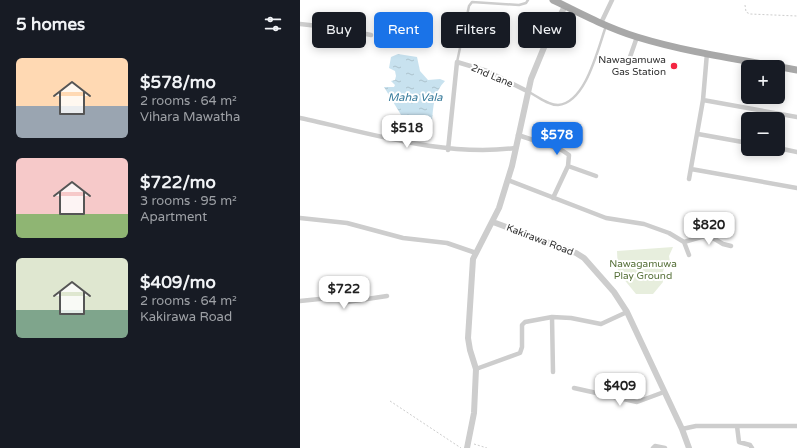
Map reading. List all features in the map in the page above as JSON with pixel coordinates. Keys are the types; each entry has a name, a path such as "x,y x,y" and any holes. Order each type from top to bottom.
{"main road":[{"path":"554,0 603,25 637,37 707,53 797,70"}],"street":[{"path":"603,25 612,0"},
{"path":"468,445 474,413 476,369 468,338 471,275 476,253 493,222 508,180 527,91 540,56 565,6"},
{"path":"300,24 336,28 371,35"},
{"path":"630,57 637,37"},
{"path":"689,179 703,100 707,53"},
{"name":"2nd Lane","path":"457,62 487,71 527,91"},
{"path":"448,150 457,62"},
{"path":"703,100 797,117"},
{"path":"300,118 448,150 494,151 515,148"},
{"path":"698,134 741,142"},
{"path":"518,135 560,149 569,155 568,166 553,198"},
{"path":"785,149 797,152"},
{"path":"568,166 596,176"},
{"path":"691,169 797,188"},
{"path":"508,180 606,218 644,224 669,233 684,242 689,255"},
{"path":"300,218 347,223 403,238 448,242 476,253"},
{"name":"Kakirawa Road","path":"493,222 562,248 584,258 614,292 627,312 682,429 689,448"},
{"path":"684,242 708,235 722,244 732,246"},
{"path":"300,301 329,298 347,302 387,296"},
{"path":"476,369 520,354 522,347 522,326 525,322 552,317 571,318 601,324 627,312"},
{"path":"552,317 553,372"},
{"path":"574,388 637,402 664,392"},
{"path":"682,429 696,426 797,426"},
{"path":"737,426 739,442 750,445 752,448"},
{"path":"653,448 655,446 665,448"}],"lane":[{"path":"457,62 469,6 472,2 519,5 526,3 528,0"},
{"path":"527,91 548,103 557,105 568,102 576,96 585,83 603,25"}],"path":[{"path":"745,4 746,12 750,14 797,16"},
{"path":"390,401 461,448"},
{"path":"468,445 487,448"}],"green space":[{"name":"Nawagamuwa Play Ground","path":"673,247 669,256 670,262 663,271 663,282 653,294 636,294 618,272 617,251"}],"water":[{"name":"Maha Vala","path":"398,54 417,57 420,71 428,80 440,79 445,81 441,85 436,95 432,122 410,125 406,123 384,87 394,87 395,85 391,81 395,80 395,71 389,68 391,57"}],"place":[{"name":"Nawagamuwa Gas Station","path":"674,66"}]}
